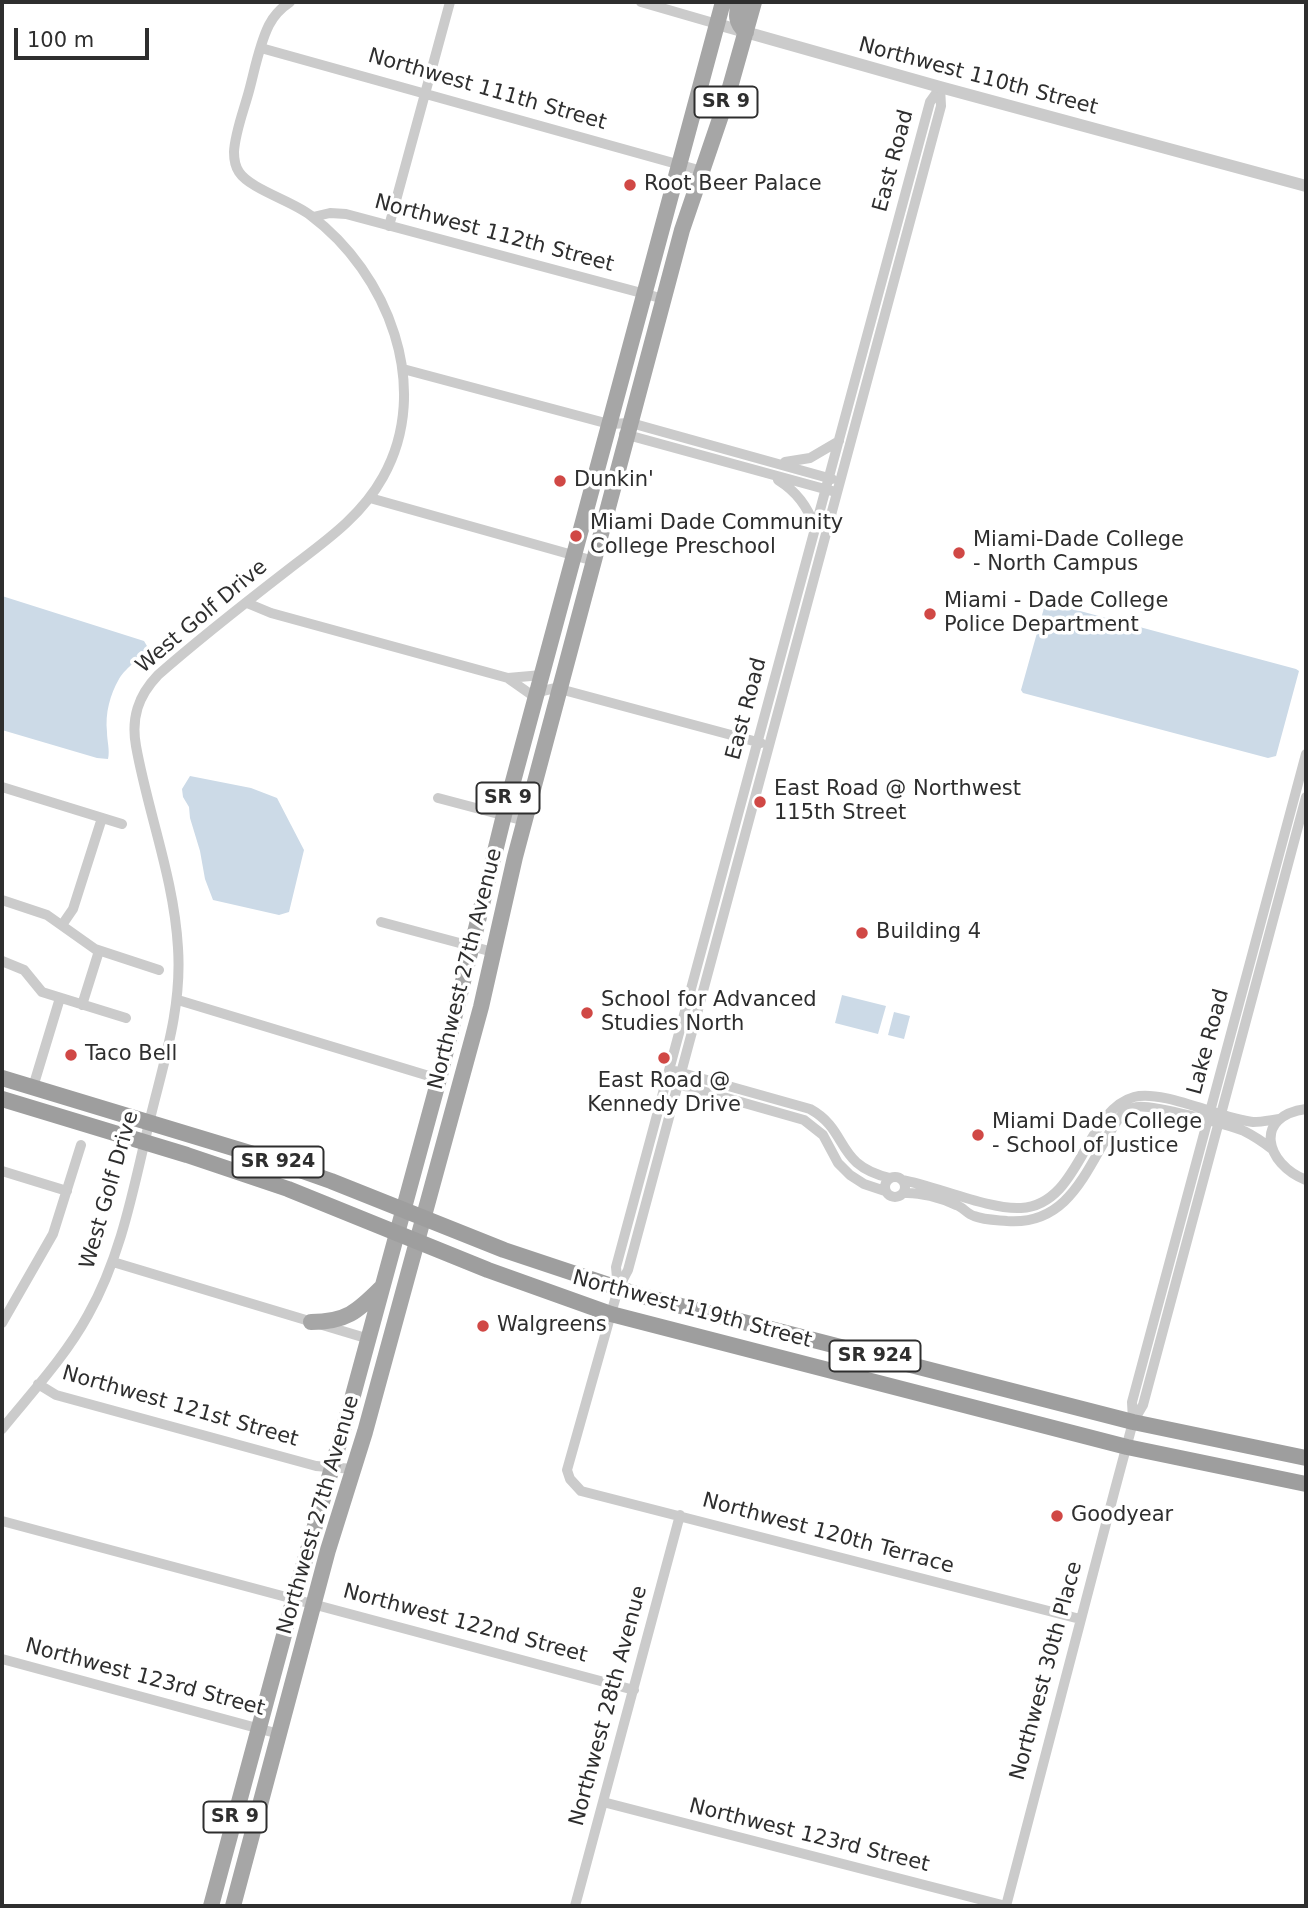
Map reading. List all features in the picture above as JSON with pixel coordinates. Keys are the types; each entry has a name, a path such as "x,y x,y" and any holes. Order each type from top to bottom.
{"highway":[{"name":"Northwest 119th Street","path":"2,1077 263,1157 512,1253 618,1289 1133,1422 1306,1458"},
{"name":"Northwest 119th Street","path":"2,1099 288,1189 488,1270 611,1314 1127,1447 1306,1484"}],"main road":[{"name":"Northwest 27th Avenue","path":"211,1906 294,1598 404,1210 439,1079 503,815 723,2"},
{"path":"739,2 737,22 746,32"},
{"name":"Northwest 27th Avenue","path":"233,1906 314,1604 481,1007 525,821 682,230 727,98 754,2"},
{"path":"311,1322 331,1322 344,1318 360,1310 383,1287"}],"street":[{"name":"West Golf Drive","path":"2,1429 78,1332 113,1262 168,1051 178,1000 178,954 174,914 137,752 134,727 135,714 142,695 158,675 329,538 370,498 390,464 400,432 405,397 403,369 392,328 370,283 351,253 335,235 299,207 247,181 234,162 236,141 261,48 271,22 290,2"},
{"path":"389,226 450,2"},
{"name":"Northwest 110th Street","path":"641,2 940,87 1306,186"},
{"name":"Northwest 111th Street","path":"261,48 702,170"},
{"name":"East Road","path":"763,744 816,528 833,485 839,441 930,102 940,87"},
{"name":"East Road","path":"570,1479 567,1470 618,1289 616,1267 672,1082 833,485 941,106 940,87"},
{"name":"Northwest 112th Street","path":"313,217 338,213 664,299"},
{"path":"403,369 609,424 774,477 833,485"},
{"path":"629,430 778,462 833,485"},
{"path":"778,462 804,460 839,441"},
{"path":"774,477 799,497 816,528"},
{"path":"370,498 594,561"},
{"path":"247,603 271,613 508,678 536,698 548,689 561,689 763,744"},
{"path":"508,678 542,675"},
{"name":"Lake Road","path":"1127,1447 1133,1422 1132,1402 1306,754"},
{"path":"2,787 122,824"},
{"name":"Lake Road","path":"1133,1422 1143,1405 1306,797"},
{"path":"438,798 525,821"},
{"path":"62,925 73,909 102,818"},
{"path":"2,900 43,912 99,951 159,970"},
{"path":"381,922 493,952"},
{"path":"82,1005 99,951"},
{"path":"2,961 24,970 42,992 126,1017"},
{"path":"33,1087 61,998"},
{"path":"178,1000 439,1079"},
{"path":"675,1071 810,1108 827,1121 849,1157 875,1174 997,1205 1023,1208 1039,1205 1053,1196 1110,1110 1127,1099 1149,1096 1254,1122 1279,1119 1306,1110"},
{"path":"672,1082 804,1120 823,1135 838,1163 864,1184 886,1191 895,1198 915,1193 949,1202 975,1217 1017,1221 1033,1219 1063,1204 1116,1121 1131,1109 1149,1106 1245,1132 1272,1149"},
{"path":"1279,1119 1271,1133 1272,1149 1281,1165 1306,1180"},
{"path":"2,1323 51,1238 81,1145"},
{"path":"2,1171 67,1191"},
{"path":"886,1191 885,1184 890,1178"},
{"path":"902,1180 905,1186 903,1194"},
{"path":"994,1219 997,1205"},
{"path":"113,1262 369,1339"},
{"name":"Northwest 121st Street","path":"38,1384 56,1395 316,1466 353,1469"},
{"name":"Northwest 30th Place","path":"1006,1906 1127,1447"},
{"name":"Northwest 120th Terrace","path":"570,1479 581,1491 1080,1619"},
{"name":"Northwest 28th Avenue","path":"575,1906 680,1516"},
{"name":"Northwest 122nd Street","path":"2,1521 634,1690"},
{"name":"Northwest 123rd Street","path":"2,1659 279,1734"},
{"name":"Northwest 123rd Street","path":"603,1802 1006,1906"}],"water":[{"path":"2,596 144,641 147,646 145,650 122,675 111,698 107,718 108,759 2,730"},
{"path":"1054,604 1299,671 1276,756 1268,758 1023,693 1021,690 1044,608"},
{"path":"190,776 251,788 277,798 304,850 289,912 279,915 213,900 205,879 189,807 183,797 182,789"},
{"path":"842,995 886,1006 878,1034 835,1023"},
{"path":"894,1012 910,1016 904,1039 888,1035"}],"place":[{"name":"Root Beer Palace","path":"630,185"},
{"name":"Dunkin'","path":"560,481"},
{"name":"Miami Dade Community College Preschool","path":"576,536"},
{"name":"Miami-Dade College - North Campus","path":"959,553"},
{"name":"Miami - Dade College Police Department","path":"930,614"},
{"name":"East Road @ Northwest 115th Street","path":"760,802"},
{"name":"Building 4","path":"862,933"},
{"name":"School for Advanced Studies North","path":"587,1013"},
{"name":"Taco Bell","path":"71,1055"},
{"name":"East Road @ Kennedy Drive","path":"664,1058"},
{"name":"Miami Dade College - School of Justice","path":"978,1135"},
{"name":"Walgreens","path":"483,1326"},
{"name":"Goodyear","path":"1057,1516"}]}
